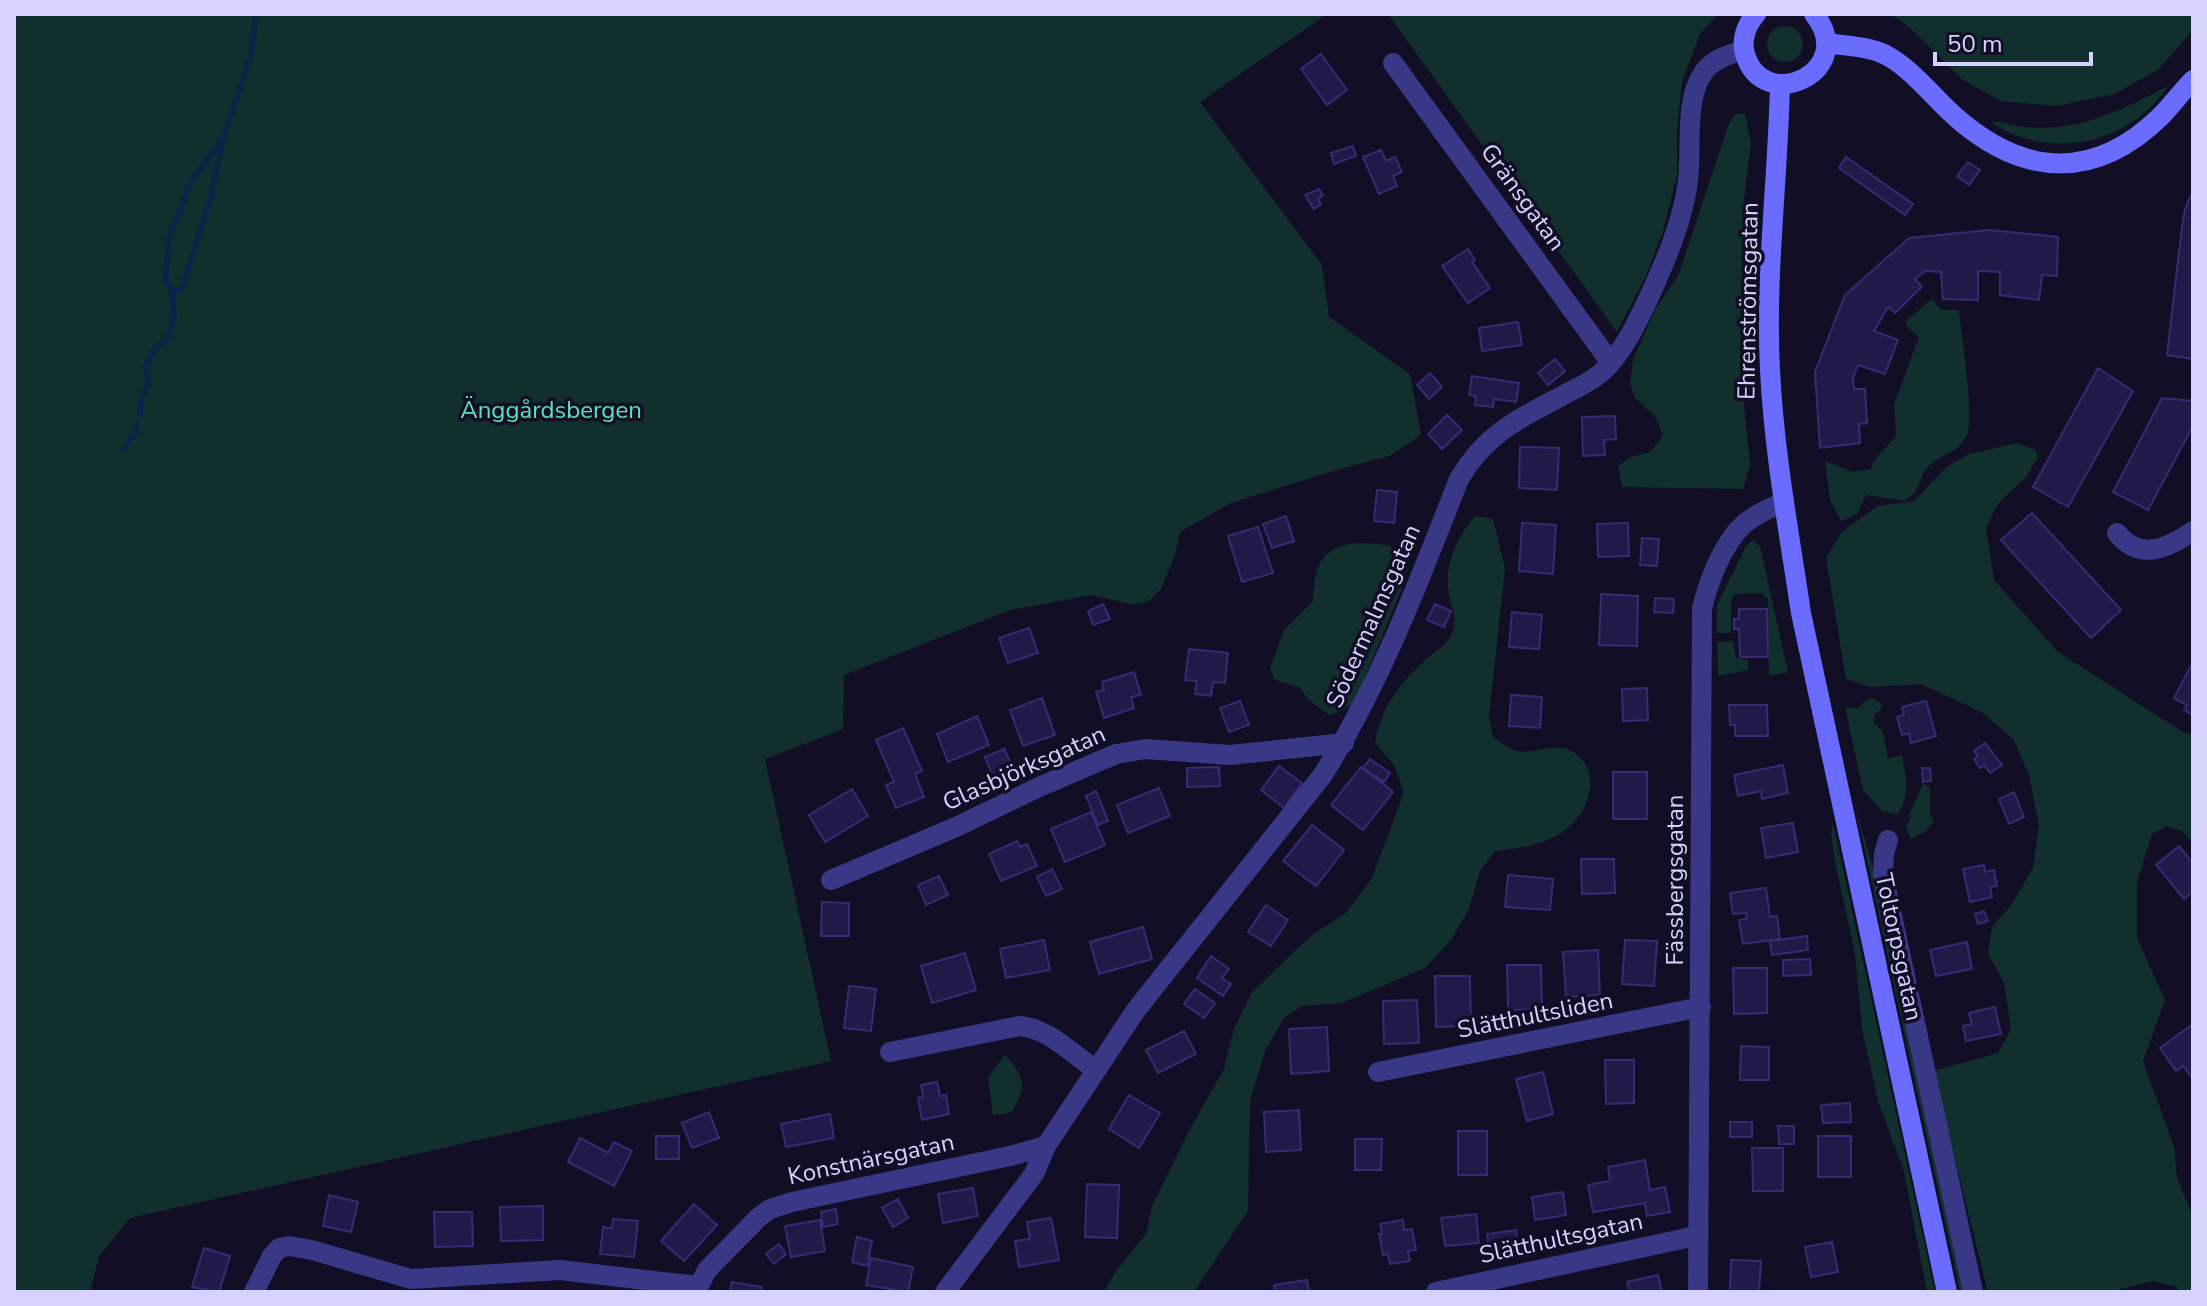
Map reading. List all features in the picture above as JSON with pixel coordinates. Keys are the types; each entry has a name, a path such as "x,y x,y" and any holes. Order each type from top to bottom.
{"street":[{"path":"1756,14 1747,27 1744,50 1749,64 1759,75 1780,84 1797,82 1812,74 1822,60 1825,32 1814,14"},
{"path":"1826,43 1884,54 2000,150 2036,162 2053,164 2084,161 2108,154 2132,140 2161,116 2193,80"},
{"name":"Södermalmsgatan","path":"945,1292 1034,1174 1046,1146 1095,1069 1166,970 1322,776 1344,743 1396,640 1459,479 1469,461 1500,431 1581,386 1611,363 1649,296 1681,215 1688,180 1690,133 1697,85 1704,72 1714,63 1744,50"},
{"name":"Gränsgatan","path":"1393,63 1611,363"},
{"name":"Ehrenströmsgatan","path":"1780,84 1770,368 1784,502 1801,613"},
{"name":"Fässbergsgatan","path":"1698,1292 1702,609 1722,557 1742,526 1763,511 1784,502"},
{"path":"2117,533 2133,546 2146,550 2171,545 2193,531"},
{"name":"Toltorpsgatan","path":"1801,613 1947,1292"},
{"name":"Glasbjörksgatan","path":"831,880 1116,754 1145,749 1230,755 1344,743"},
{"name":"Toltorpsgatan","path":"1888,840 1883,874 1973,1292"},
{"name":"Slätthultsliden","path":"1378,1072 1701,1007"},
{"path":"890,1052 1019,1026 1033,1027 1048,1034 1095,1069"},
{"name":"Konstnärsgatan","path":"697,1289 707,1270 759,1217 778,1206 1046,1146"},
{"name":"Slätthultsgatan","path":"1436,1292 1696,1236"},
{"path":"254,1292 272,1256 279,1248 289,1246 411,1279 560,1270 697,1289"}],"green space":[{"name":"Änggårdsbergen","path":"14,14 1327,14 1200,102 1322,265 1329,317 1410,374 1421,435 1389,456 1231,503 1180,532 1175,555 1161,589 1149,601 1133,605 1092,595 1010,610 844,675 843,729 765,759 831,1061 130,1218 99,1256 90,1292 14,1292"},
{"path":"1388,14 1718,14 1700,34 1682,82 1677,130 1677,175 1663,231 1645,278 1617,332"},
{"path":"1891,14 2193,14 2193,30 2159,69 2115,94 2056,106 2001,101 1963,80 1909,27"},
{"path":"1785,26 1798,31 1803,44 1798,57 1785,62 1772,57 1767,44 1772,31"},
{"path":"2168,86 2152,106 2133,122 2087,141 2038,141 2013,134 1991,122 2042,128 2084,122 2126,107"},
{"path":"1735,114 1745,114 1751,143 1744,200 1740,363 1750,465 1743,489 1622,487 1618,467 1630,457 1650,452 1663,436 1655,416 1635,398 1630,384 1633,360 1655,310 1678,276 1728,126"},
{"path":"1932,299 1941,310 1959,310 1969,394 1967,435 1959,446 1929,466 1915,492 1905,501 1866,495 1857,514 1841,521 1830,500 1825,461 1853,472 1871,469 1872,463 1896,436 1894,404 1919,337 1905,322"},
{"path":"2017,443 2036,450 2038,458 2026,477 1998,504 1986,527 1994,580 2058,652 2183,732 2193,735 2193,843 2182,831 2167,826 2152,834 2137,882 2137,938 2165,1000 2143,1061 2174,1147 2177,1178 2193,1217 2193,1292 2179,1292 2177,1287 2154,1281 2109,1292 1988,1292 1933,1071 1998,1053 2011,1029 2004,982 1988,954 1992,927 2012,904 2033,868 2039,825 2029,775 2014,740 1983,713 1921,684 1871,687 1846,679 1826,558 1841,533 1877,506 1914,501 1948,466 1969,454"},
{"path":"1475,516 1493,519 1505,568 1489,716 1493,737 1514,750 1527,752 1563,748 1580,757 1590,778 1590,789 1582,812 1565,830 1549,839 1495,851 1480,871 1469,909 1451,940 1425,968 1342,1003 1301,1006 1284,1018 1265,1051 1250,1101 1248,1211 1194,1292 1104,1292 1116,1271 1146,1234 1152,1206 1224,1069 1234,1029 1252,992 1311,936 1346,913 1372,878 1404,792 1394,765 1375,743 1378,730 1387,706 1401,685 1451,635 1455,619 1448,583 1450,562 1457,543"},
{"path":"1753,540 1760,547 1788,672 1769,676 1768,599 1762,593 1735,594 1731,600 1731,633 1717,633 1717,605 1746,546"},
{"path":"1358,543 1385,545 1402,553 1407,559 1405,581 1353,706 1329,715 1309,700 1299,687 1275,680 1270,668 1284,630 1313,601 1315,577 1322,560 1335,549"},
{"path":"1733,641 1736,658 1748,660 1748,670 1718,676 1717,642"},
{"path":"1873,698 1882,708 1874,715 1874,723 1883,731 1888,759 1902,755 1906,793 1897,814 1882,811 1863,790 1845,707 1859,708 1867,699"},
{"path":"1923,784 1930,787 1930,814 1934,821 1925,832 1911,839 1906,827"},
{"path":"1856,809 1872,864 1964,1292 1960,1292"},
{"path":"1833,823 1935,1292 1927,1292 1904,1171 1879,1104 1862,1029 1855,954 1834,857"},
{"path":"1005,1055 1020,1076 1022,1089 1011,1113 993,1115 988,1077"}],"building":[{"path":"1321,54 1347,90 1327,105 1301,69"},
{"path":"1353,146 1356,156 1334,164 1331,153"},
{"path":"1381,150 1386,161 1395,157 1402,172 1393,176 1397,186 1379,194 1363,157"},
{"path":"1846,157 1913,204 1905,215 1839,168"},
{"path":"1968,162 1980,170 1969,185 1957,176"},
{"path":"1319,189 1323,195 1318,199 1321,204 1314,209 1305,195"},
{"path":"2193,191 2193,359 2167,355 2182,227"},
{"path":"1989,230 2058,237 2057,276 2042,275 2039,300 2000,295 2000,272 1978,271 1978,300 1943,299 1941,272 1925,271 1915,279 1922,287 1895,313 1888,307 1874,331 1898,340 1885,374 1858,365 1853,378 1854,389 1865,389 1867,423 1859,424 1860,443 1820,448 1815,372 1845,295 1909,238"},
{"path":"1468,249 1475,260 1472,262 1490,288 1468,303 1442,266"},
{"path":"1518,322 1522,345 1482,351 1479,328"},
{"path":"1555,359 1565,371 1548,385 1538,373"},
{"path":"2098,368 2133,391 2068,507 2033,487"},
{"path":"1430,373 1442,387 1429,399 1417,385"},
{"path":"1472,376 1519,383 1516,402 1494,399 1493,407 1475,405 1476,396 1469,395"},
{"path":"2162,398 2193,401 2193,426 2148,510 2113,492"},
{"path":"1447,415 1462,430 1442,449 1428,434"},
{"path":"1615,416 1616,439 1604,440 1605,455 1583,456 1582,417"},
{"path":"1520,447 1559,448 1557,490 1519,488"},
{"path":"1377,490 1397,492 1394,523 1374,521"},
{"path":"2032,513 2121,610 2091,638 2001,540"},
{"path":"1286,516 1294,541 1272,548 1263,524"},
{"path":"1522,523 1556,525 1553,574 1519,571"},
{"path":"1628,523 1629,556 1598,557 1597,524"},
{"path":"1258,527 1273,573 1242,582 1228,536"},
{"path":"1642,538 1659,539 1657,566 1640,565"},
{"path":"1601,594 1638,596 1637,646 1599,645"},
{"path":"1655,598 1674,599 1673,613 1654,612"},
{"path":"1103,604 1110,619 1093,625 1088,611"},
{"path":"1435,604 1451,611 1444,627 1427,620"},
{"path":"1739,609 1767,609 1768,657 1740,657 1739,629 1734,629 1734,619 1739,619"},
{"path":"1512,612 1542,615 1539,649 1509,647"},
{"path":"1029,628 1038,653 1008,663 999,638"},
{"path":"1189,649 1228,653 1225,683 1213,682 1211,696 1195,694 1197,681 1185,680"},
{"path":"2193,662 2193,715 2184,710 2187,705 2174,698"},
{"path":"1134,672 1141,695 1131,697 1134,708 1104,718 1096,692 1104,690 1102,682"},
{"path":"1647,688 1648,720 1623,721 1622,689"},
{"path":"1511,695 1542,697 1540,728 1509,726"},
{"path":"1042,698 1055,735 1023,746 1010,710"},
{"path":"1240,701 1249,725 1229,732 1220,708"},
{"path":"1926,701 1936,736 1911,743 1909,733 1902,735 1897,717 1904,715 1902,707"},
{"path":"1729,705 1767,705 1768,736 1735,736 1735,725 1730,725"},
{"path":"977,716 989,745 948,762 937,734"},
{"path":"903,728 922,771 915,774 924,797 896,808 886,785 894,782 876,740"},
{"path":"1985,743 2002,765 1990,773 1984,765 1980,768 1974,759 1978,756 1974,751"},
{"path":"1004,749 1014,770 994,779 985,757"},
{"path":"1370,759 1390,773 1384,782 1363,768"},
{"path":"1783,765 1788,793 1762,799 1761,791 1738,796 1734,775"},
{"path":"1279,766 1302,783 1284,808 1261,790"},
{"path":"1219,767 1220,786 1187,787 1187,768"},
{"path":"1361,767 1393,792 1363,830 1331,805"},
{"path":"1922,768 1930,768 1931,781 1923,782"},
{"path":"1613,772 1647,772 1647,819 1613,819"},
{"path":"1159,788 1170,816 1128,833 1117,805"},
{"path":"852,789 868,816 825,842 809,815"},
{"path":"1096,791 1108,821 1098,825 1086,796"},
{"path":"2014,792 2024,817 2009,824 1999,799"},
{"path":"1091,812 1105,845 1065,862 1051,829"},
{"path":"1793,823 1798,852 1766,858 1761,828"},
{"path":"1312,825 1344,850 1316,886 1283,861"},
{"path":"1017,841 1020,847 1027,844 1037,866 1001,881 989,854"},
{"path":"2179,846 2193,863 2193,891 2184,899 2156,865"},
{"path":"1581,859 1614,859 1615,893 1582,894"},
{"path":"1984,865 1985,872 1994,870 1997,886 1990,887 1992,897 1970,902 1963,869"},
{"path":"1052,869 1062,889 1046,896 1037,877"},
{"path":"1508,875 1553,879 1550,910 1505,907"},
{"path":"939,876 948,895 926,905 918,885"},
{"path":"1766,888 1770,917 1777,916 1780,939 1743,944 1739,920 1747,919 1746,913 1733,914 1730,893"},
{"path":"822,902 849,903 849,936 821,936"},
{"path":"1266,905 1288,920 1271,946 1248,932"},
{"path":"1984,911 1988,921 1978,924 1975,914"},
{"path":"1143,927 1152,959 1099,974 1090,942"},
{"path":"1807,936 1808,950 1772,955 1770,941"},
{"path":"1044,940 1050,970 1006,978 1000,949"},
{"path":"1625,940 1657,941 1654,986 1622,984"},
{"path":"1967,942 1972,969 1936,976 1930,950"},
{"path":"1598,950 1600,995 1566,997 1563,952"},
{"path":"965,953 976,990 932,1003 921,966"},
{"path":"1211,956 1229,969 1222,978 1231,984 1223,996 1197,978"},
{"path":"1810,959 1811,975 1783,976 1783,960"},
{"path":"1507,965 1541,965 1542,1009 1508,1010"},
{"path":"1733,968 1767,968 1767,1013 1734,1014"},
{"path":"1435,976 1470,976 1471,1026 1436,1027"},
{"path":"849,986 876,989 871,1031 844,1028"},
{"path":"1195,989 1215,1003 1204,1018 1184,1004"},
{"path":"1417,1000 1419,1043 1384,1044 1383,1001"},
{"path":"1995,1007 2001,1034 1966,1041 1963,1026 1972,1024 1969,1013"},
{"path":"2193,1024 2193,1079 2183,1066 2176,1071 2160,1048"},
{"path":"1327,1027 1329,1071 1291,1074 1289,1029"},
{"path":"1184,1031 1196,1054 1158,1073 1146,1050"},
{"path":"1741,1046 1769,1047 1769,1080 1740,1080"},
{"path":"1605,1060 1634,1060 1634,1103 1606,1104"},
{"path":"1543,1072 1553,1114 1527,1121 1516,1079"},
{"path":"937,1082 940,1096 946,1095 949,1114 922,1120 918,1098 923,1097 921,1085"},
{"path":"1129,1095 1160,1113 1139,1148 1109,1129"},
{"path":"1850,1103 1851,1122 1823,1123 1821,1105"},
{"path":"1299,1110 1301,1150 1266,1152 1264,1112"},
{"path":"709,1112 719,1138 692,1148 682,1123"},
{"path":"830,1114 834,1138 786,1147 781,1124"},
{"path":"1730,1122 1752,1122 1752,1137 1730,1137"},
{"path":"1778,1126 1794,1126 1794,1144 1779,1144"},
{"path":"1458,1131 1487,1131 1487,1175 1458,1175"},
{"path":"656,1136 679,1136 679,1159 656,1159"},
{"path":"1818,1136 1851,1136 1851,1177 1818,1177"},
{"path":"580,1138 608,1153 614,1142 632,1151 614,1186 568,1162"},
{"path":"1355,1139 1382,1139 1381,1170 1355,1170"},
{"path":"1752,1148 1783,1148 1783,1191 1753,1191"},
{"path":"1645,1160 1650,1190 1665,1187 1670,1212 1647,1216 1645,1203 1593,1212 1588,1185 1610,1181 1608,1167"},
{"path":"1087,1184 1119,1185 1117,1238 1085,1237"},
{"path":"973,1188 978,1216 943,1223 938,1194"},
{"path":"1563,1192 1566,1215 1535,1220 1532,1197"},
{"path":"329,1195 358,1202 351,1232 323,1226"},
{"path":"898,1199 908,1218 893,1227 882,1208"},
{"path":"694,1204 717,1225 684,1261 661,1241"},
{"path":"543,1206 543,1240 501,1241 500,1207"},
{"path":"836,1209 838,1224 823,1227 821,1212"},
{"path":"434,1212 472,1212 473,1246 435,1247"},
{"path":"1476,1214 1479,1243 1445,1246 1441,1218"},
{"path":"1051,1218 1059,1260 1019,1267 1015,1241 1030,1239 1027,1222"},
{"path":"613,1219 638,1221 634,1257 600,1254 603,1227 612,1228"},
{"path":"820,1220 825,1251 791,1257 785,1226"},
{"path":"1403,1220 1404,1230 1412,1229 1416,1250 1408,1251 1410,1261 1390,1264 1388,1254 1383,1255 1380,1224"},
{"path":"1516,1230 1519,1252 1490,1256 1487,1234"},
{"path":"857,1237 872,1241 867,1266 852,1262"},
{"path":"1832,1242 1838,1272 1811,1277 1805,1247"},
{"path":"779,1244 786,1254 774,1264 766,1254"},
{"path":"204,1248 230,1256 219,1292 192,1287"},
{"path":"871,1258 913,1267 908,1292 866,1285"},
{"path":"1731,1260 1761,1261 1759,1292 1730,1292"},
{"path":"1658,1275 1662,1292 1630,1292 1627,1282"},
{"path":"1307,1280 1309,1292 1275,1292 1274,1285"},
{"path":"732,1282 762,1287 761,1292 730,1292"}],"waterway":[{"path":"172,292 182,289 211,197 223,138 251,56 256,14"},
{"path":"140,414 141,399 149,382 145,367 153,352 168,337 174,319 172,292 165,278 169,238 191,182 223,138"},
{"path":"124,448 135,434 137,425"}]}
